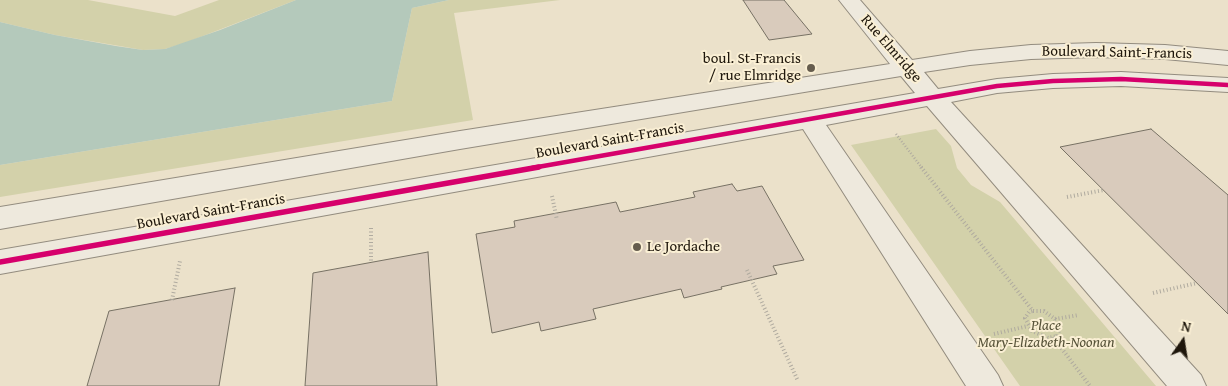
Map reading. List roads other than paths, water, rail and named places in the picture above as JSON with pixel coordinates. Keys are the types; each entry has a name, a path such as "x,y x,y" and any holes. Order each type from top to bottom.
{"street":[{"name":"Rue Elmridge","path":"849,0 934,98"},
{"name":"Boulevard Saint-Francis","path":"0,218 450,141 907,67 1000,54 1078,50 1165,52 1228,58"},
{"name":"Boulevard Saint-Francis","path":"0,262 997,86 1080,80 1139,80 1228,85"},
{"path":"934,98 1189,386"},
{"path":"810,119 986,386"}],"place":[{"name":"boul. St-Francis / rue Elmridge","path":"811,68"},
{"name":"Le Jordache","path":"637,247"}],"park label":[{"name":"Place Mary-Elizabeth-Noonan","path":"1046,334"}]}
